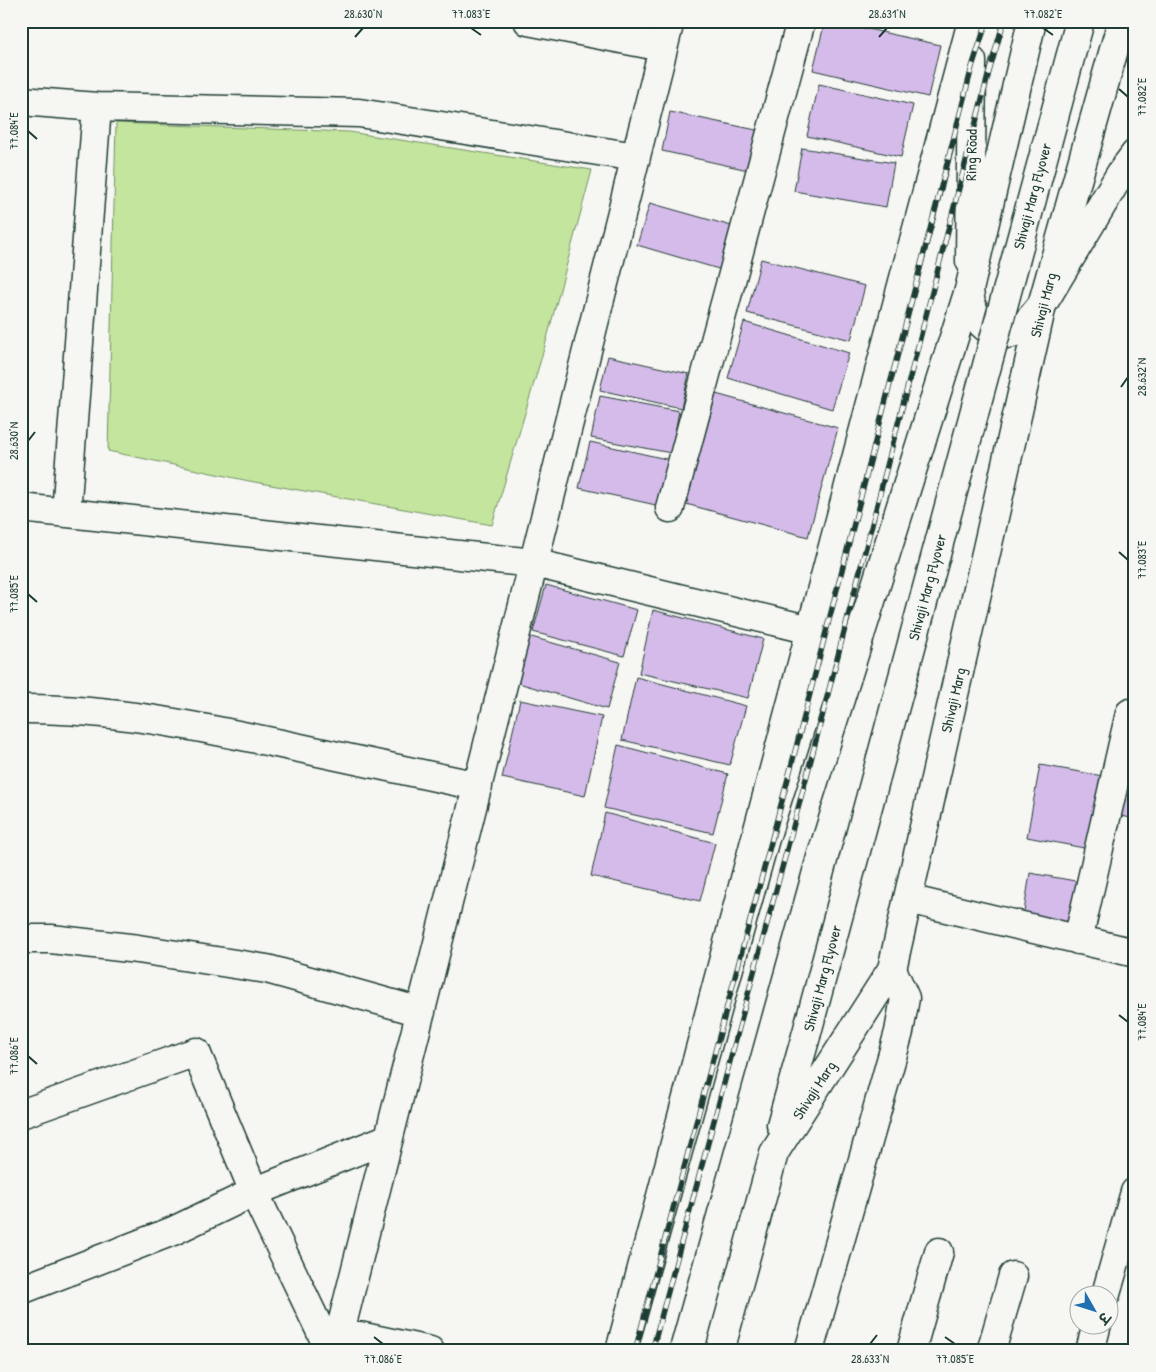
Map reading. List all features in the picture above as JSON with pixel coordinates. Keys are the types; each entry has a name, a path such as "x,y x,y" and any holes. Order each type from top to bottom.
{"street":[{"path":"338,1345 667,34 528,21"},
{"path":"670,508 801,21"},
{"path":"620,1351 972,21"},
{"name":"Ring Road","path":"970,290 972,21"},
{"path":"652,1351 793,848 970,290 1032,21"},
{"name":"Shivaji Marg Flyover","path":"774,1153 1080,21"},
{"name":"Shivaji Marg","path":"720,1351 774,1153 892,969 1042,305 1119,31"},
{"path":"21,100 97,107 358,113 636,157"},
{"path":"66,513 97,107"},
{"path":"970,290 972,308 978,319 987,329 996,334 1007,334 1019,330 1042,305 1135,154"},
{"path":"21,508 534,563 811,630"},
{"path":"21,709 48,709 152,719 248,737 478,786"},
{"path":"1078,940 1130,713"},
{"path":"908,899 1135,953"},
{"path":"21,939 51,939 138,949 267,969 421,1012"},
{"path":"809,1351 899,1032 905,998 892,969"},
{"path":"21,1114 196,1052 254,1192 338,1345"},
{"path":"21,1290 173,1231 254,1192 390,1138"},
{"path":"1109,1284 1135,1192"},
{"path":"911,1351 939,1252"},
{"path":"991,1351 1013,1276"},
{"path":"1090,1351 1094,1334"},
{"path":"338,1345 430,1351"}],"green space":[{"path":"116,123 349,132 592,170 546,342 492,525 249,481 108,451"}],"building":[{"path":"825,21 940,45 928,97 813,70"},
{"path":"819,84 913,105 901,157 807,136"},
{"path":"670,112 766,132 757,172 662,151"},
{"path":"802,148 894,163 886,207 794,191"},
{"path":"650,203 735,227 722,270 637,245"},
{"path":"761,259 865,286 851,340 747,313"},
{"path":"744,322 849,353 832,409 728,378"},
{"path":"608,356 689,374 681,408 600,390"},
{"path":"716,394 838,428 808,537 686,504"},
{"path":"600,396 679,411 671,453 591,438"},
{"path":"590,442 675,461 665,507 579,488"},
{"path":"546,585 637,610 624,656 533,632"},
{"path":"653,610 763,639 748,698 639,673"},
{"path":"528,636 620,662 607,709 515,682"},
{"path":"636,677 746,706 730,765 622,740"},
{"path":"520,700 602,717 585,796 502,778"},
{"path":"618,745 728,774 713,833 604,808"},
{"path":"1040,765 1103,776 1089,849 1027,837"},
{"path":"1121,774 1135,777 1135,819 1112,814"},
{"path":"605,813 715,843 700,901 591,876"},
{"path":"1030,873 1081,882 1073,927 1023,918"}],"railway":[{"path":"635,1351 790,771 972,67 987,21"},
{"path":"652,1351 807,775 989,72 1004,21"}]}
